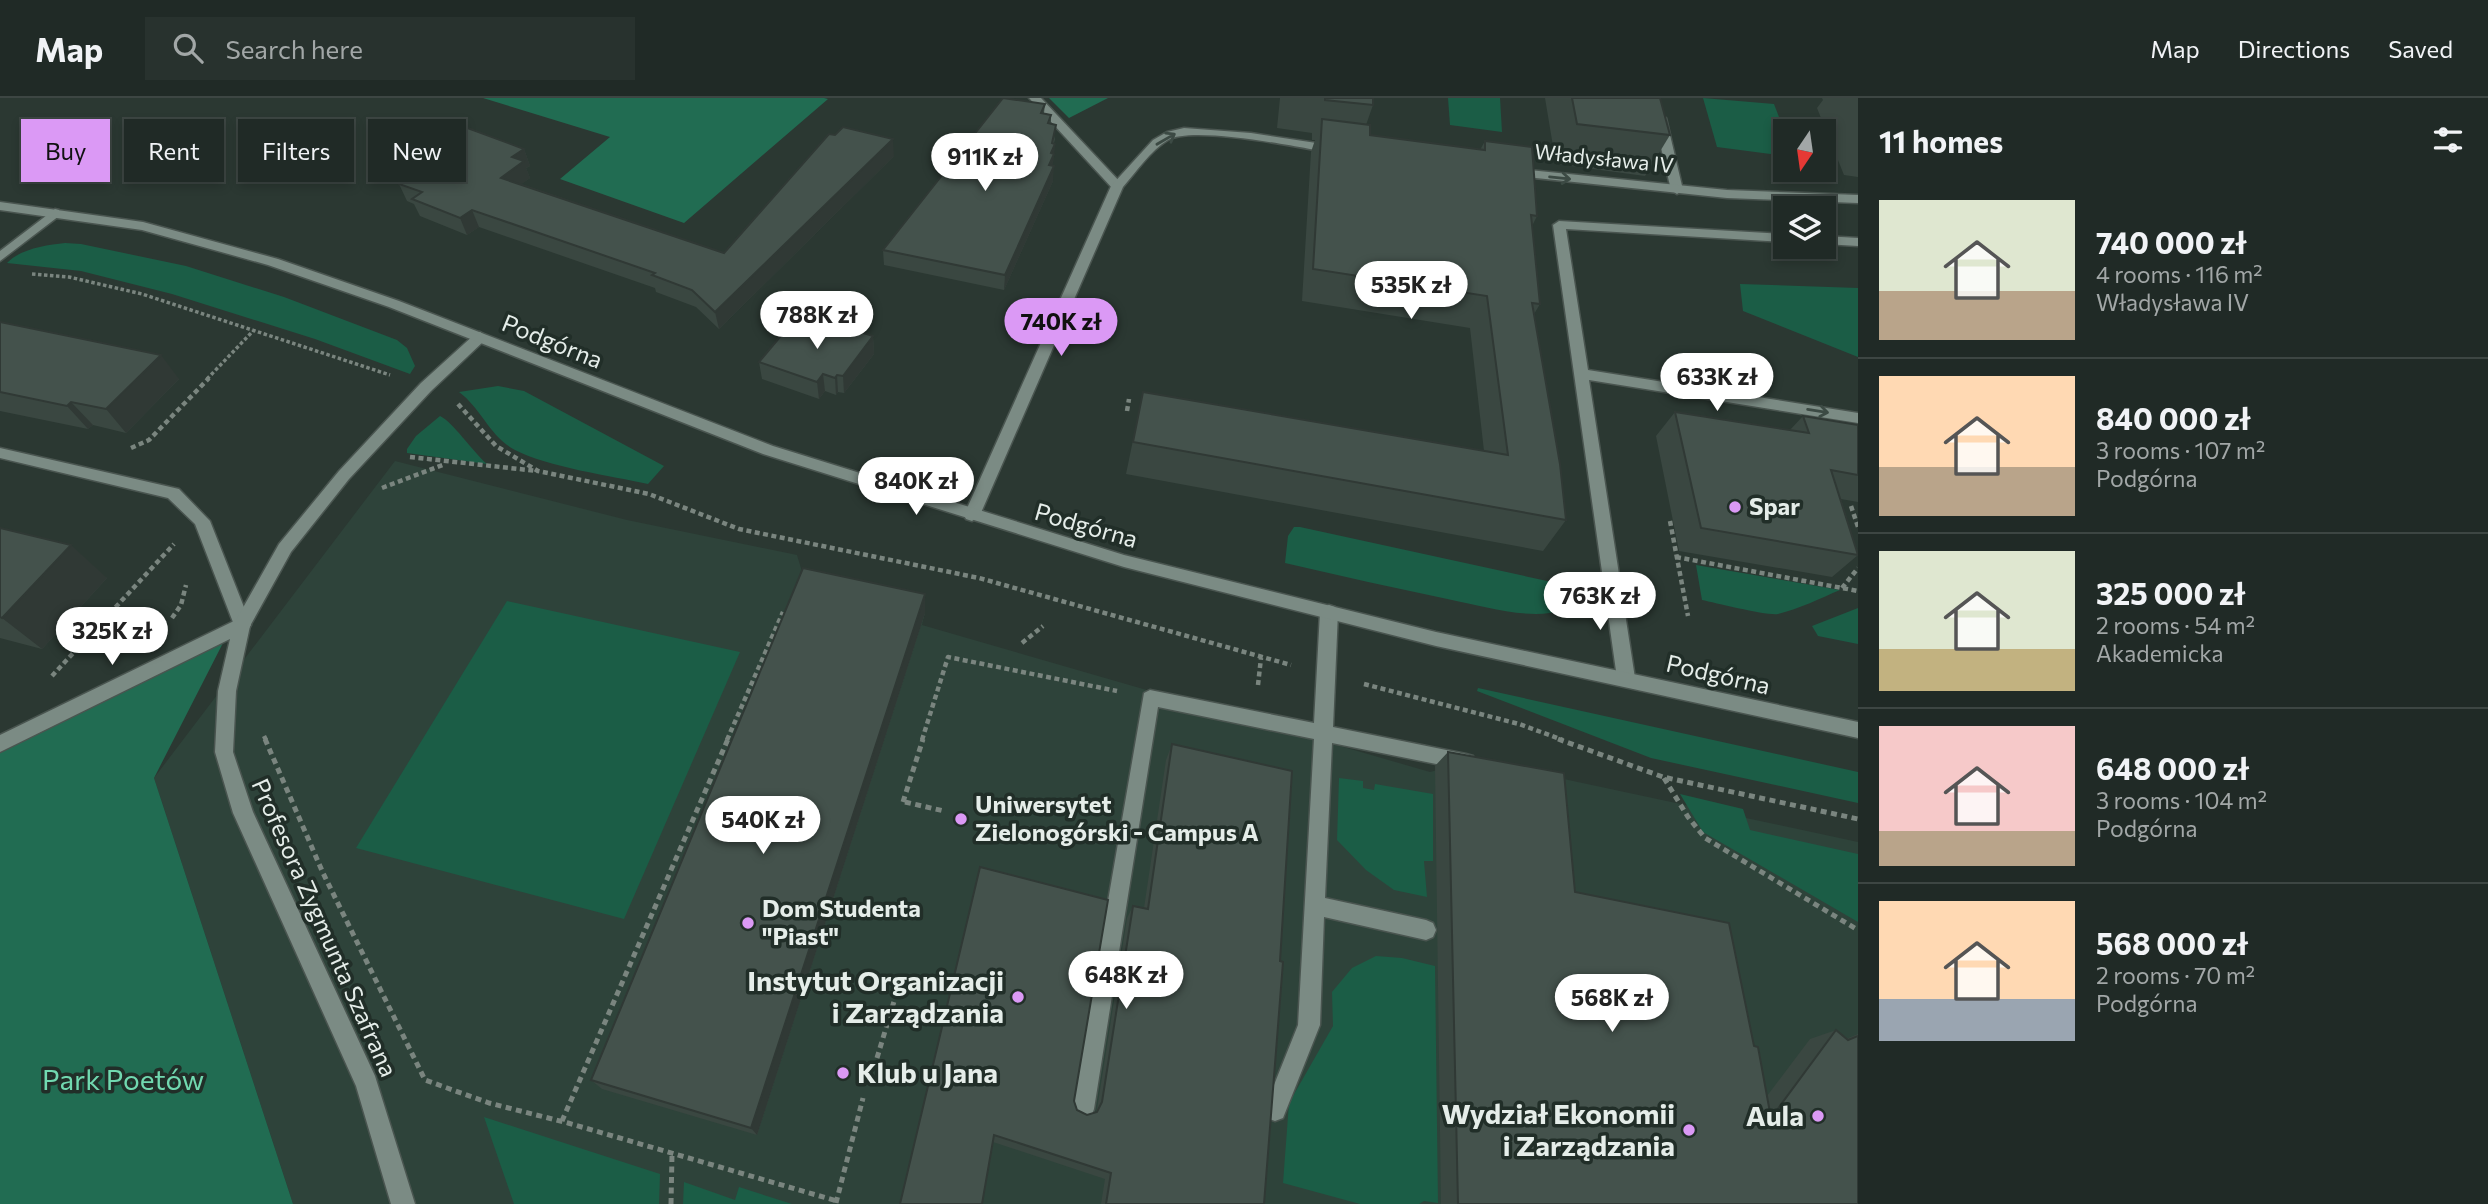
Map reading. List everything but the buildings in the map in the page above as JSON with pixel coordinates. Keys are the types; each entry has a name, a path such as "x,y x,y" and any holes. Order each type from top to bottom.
{"street":[{"path":"1035,98 1117,186"},
{"path":"1660,116 1677,190"},
{"path":"972,515 1117,186 1155,146 1171,134 1199,132 1351,151"},
{"name":"Władysława IV","path":"1503,171 1677,190 1858,199"},
{"name":"Podgórna","path":"0,206 143,226 225,247 319,277 480,337 633,400 768,450 1124,561 1436,639 1858,730"},
{"path":"0,257 55,212"},
{"path":"1626,678 1559,225 1773,237"},
{"path":"1836,241 1858,242"},
{"name":"Profesora Zygmunta Szafrana","path":"402,1204 367,1084 243,813 223,752 227,691 242,625 285,548 344,475 426,387 480,337"},
{"path":"1581,374 1858,418"},
{"path":"0,453 173,493 200,519 242,625 0,744"},
{"path":"1275,1110 1309,1025 1329,612"},
{"path":"1083,1109 1150,698 1484,765"},
{"path":"1314,905 1426,930"}],"path":[{"path":"27,273 69,276 142,294 426,387 451,397 496,446 538,471"},
{"path":"125,449 149,440 253,331"},
{"path":"1127,411 1129,399"},
{"path":"403,456 538,471 649,494 739,529 979,578 1261,658 1520,724 1663,778 1858,819"},
{"path":"373,492 448,462"},
{"path":"1851,506 1858,524"},
{"path":"48,681 176,540 200,519"},
{"path":"1670,521 1688,616"},
{"path":"1676,557 1858,591"},
{"path":"1842,588 1858,568"},
{"path":"562,1121 783,612"},
{"path":"1022,643 1042,626"},
{"path":"944,811 904,802 948,657 1150,698"},
{"path":"1259,682 1261,658"},
{"path":"265,726 264,738 323,873 425,1080 489,1103 562,1121 836,1203 863,1098"},
{"path":"1663,778 1705,838 1858,930"},
{"path":"877,1058 901,978"},
{"path":"671,1204 672,1154"}],"shaded area":[{"name":"Uniwersytet Zielonogórski - Campus A","path":"395,461 627,520 797,555 807,588 925,613 922,625 1430,772 1475,760 1858,842 1858,1204 293,1204 154,778"}],"green space":[{"path":"483,98 828,99 684,223 560,179 610,137"},
{"path":"1049,98 1108,98 1069,118"},
{"path":"1448,98 1500,98 1502,132 1450,125"},
{"path":"1703,98 1774,104 1780,119 1773,119 1773,154 1717,147"},
{"path":"65,243 186,266 284,297 397,340 407,348 415,366 410,374 315,339 172,294 81,271 7,263 26,251"},
{"path":"1740,284 1858,288 1858,357 1743,311"},
{"path":"498,386 524,391 664,466 648,484 562,466 515,450 499,438 474,406 459,392"},
{"path":"440,416 451,424 487,464 407,453 416,436"},
{"path":"1294,527 1584,589 1573,604 1550,613 1522,613 1478,606 1285,563 1288,536"},
{"path":"1696,565 1840,590 1778,614 1753,611 1702,600"},
{"path":"507,601 740,652 624,919 356,848"},
{"path":"1858,608 1858,644 1818,636 1812,626"},
{"name":"Park Poetów","path":"224,641 154,778 293,1204 0,1204 0,753"},
{"path":"1478,688 1858,772 1858,803 1651,758 1477,691"},
{"path":"1339,778 1363,781 1363,788 1374,790 1375,784 1433,794 1433,861 1424,861 1427,897 1394,890 1366,870 1337,840"},
{"path":"1680,794 1743,809 1750,830 1858,854 1858,922 1703,832"},
{"path":"1376,956 1402,958 1435,966 1438,1203 1424,1201 1419,1204 1360,1204 1283,1183 1289,1103 1333,1026 1332,992 1352,968"},
{"path":"484,1117 660,1174 659,1204 514,1204"},
{"path":"684,1182 735,1200 739,1187 792,1204 683,1204"}],"place":[{"name":"Spar","path":"1735,507"},
{"name":"Uniwersytet Zielonogórski - Campus A","path":"961,819"},
{"name":"Dom Studenta \"Piast\"","path":"748,923"},
{"name":"Instytut Organizacji i Zarządzania","path":"1018,997"},
{"name":"Klub u Jana","path":"843,1073"},
{"name":"Aula","path":"1818,1116"},
{"name":"Wydział Ekonomii i Zarządzania","path":"1689,1130"}]}
